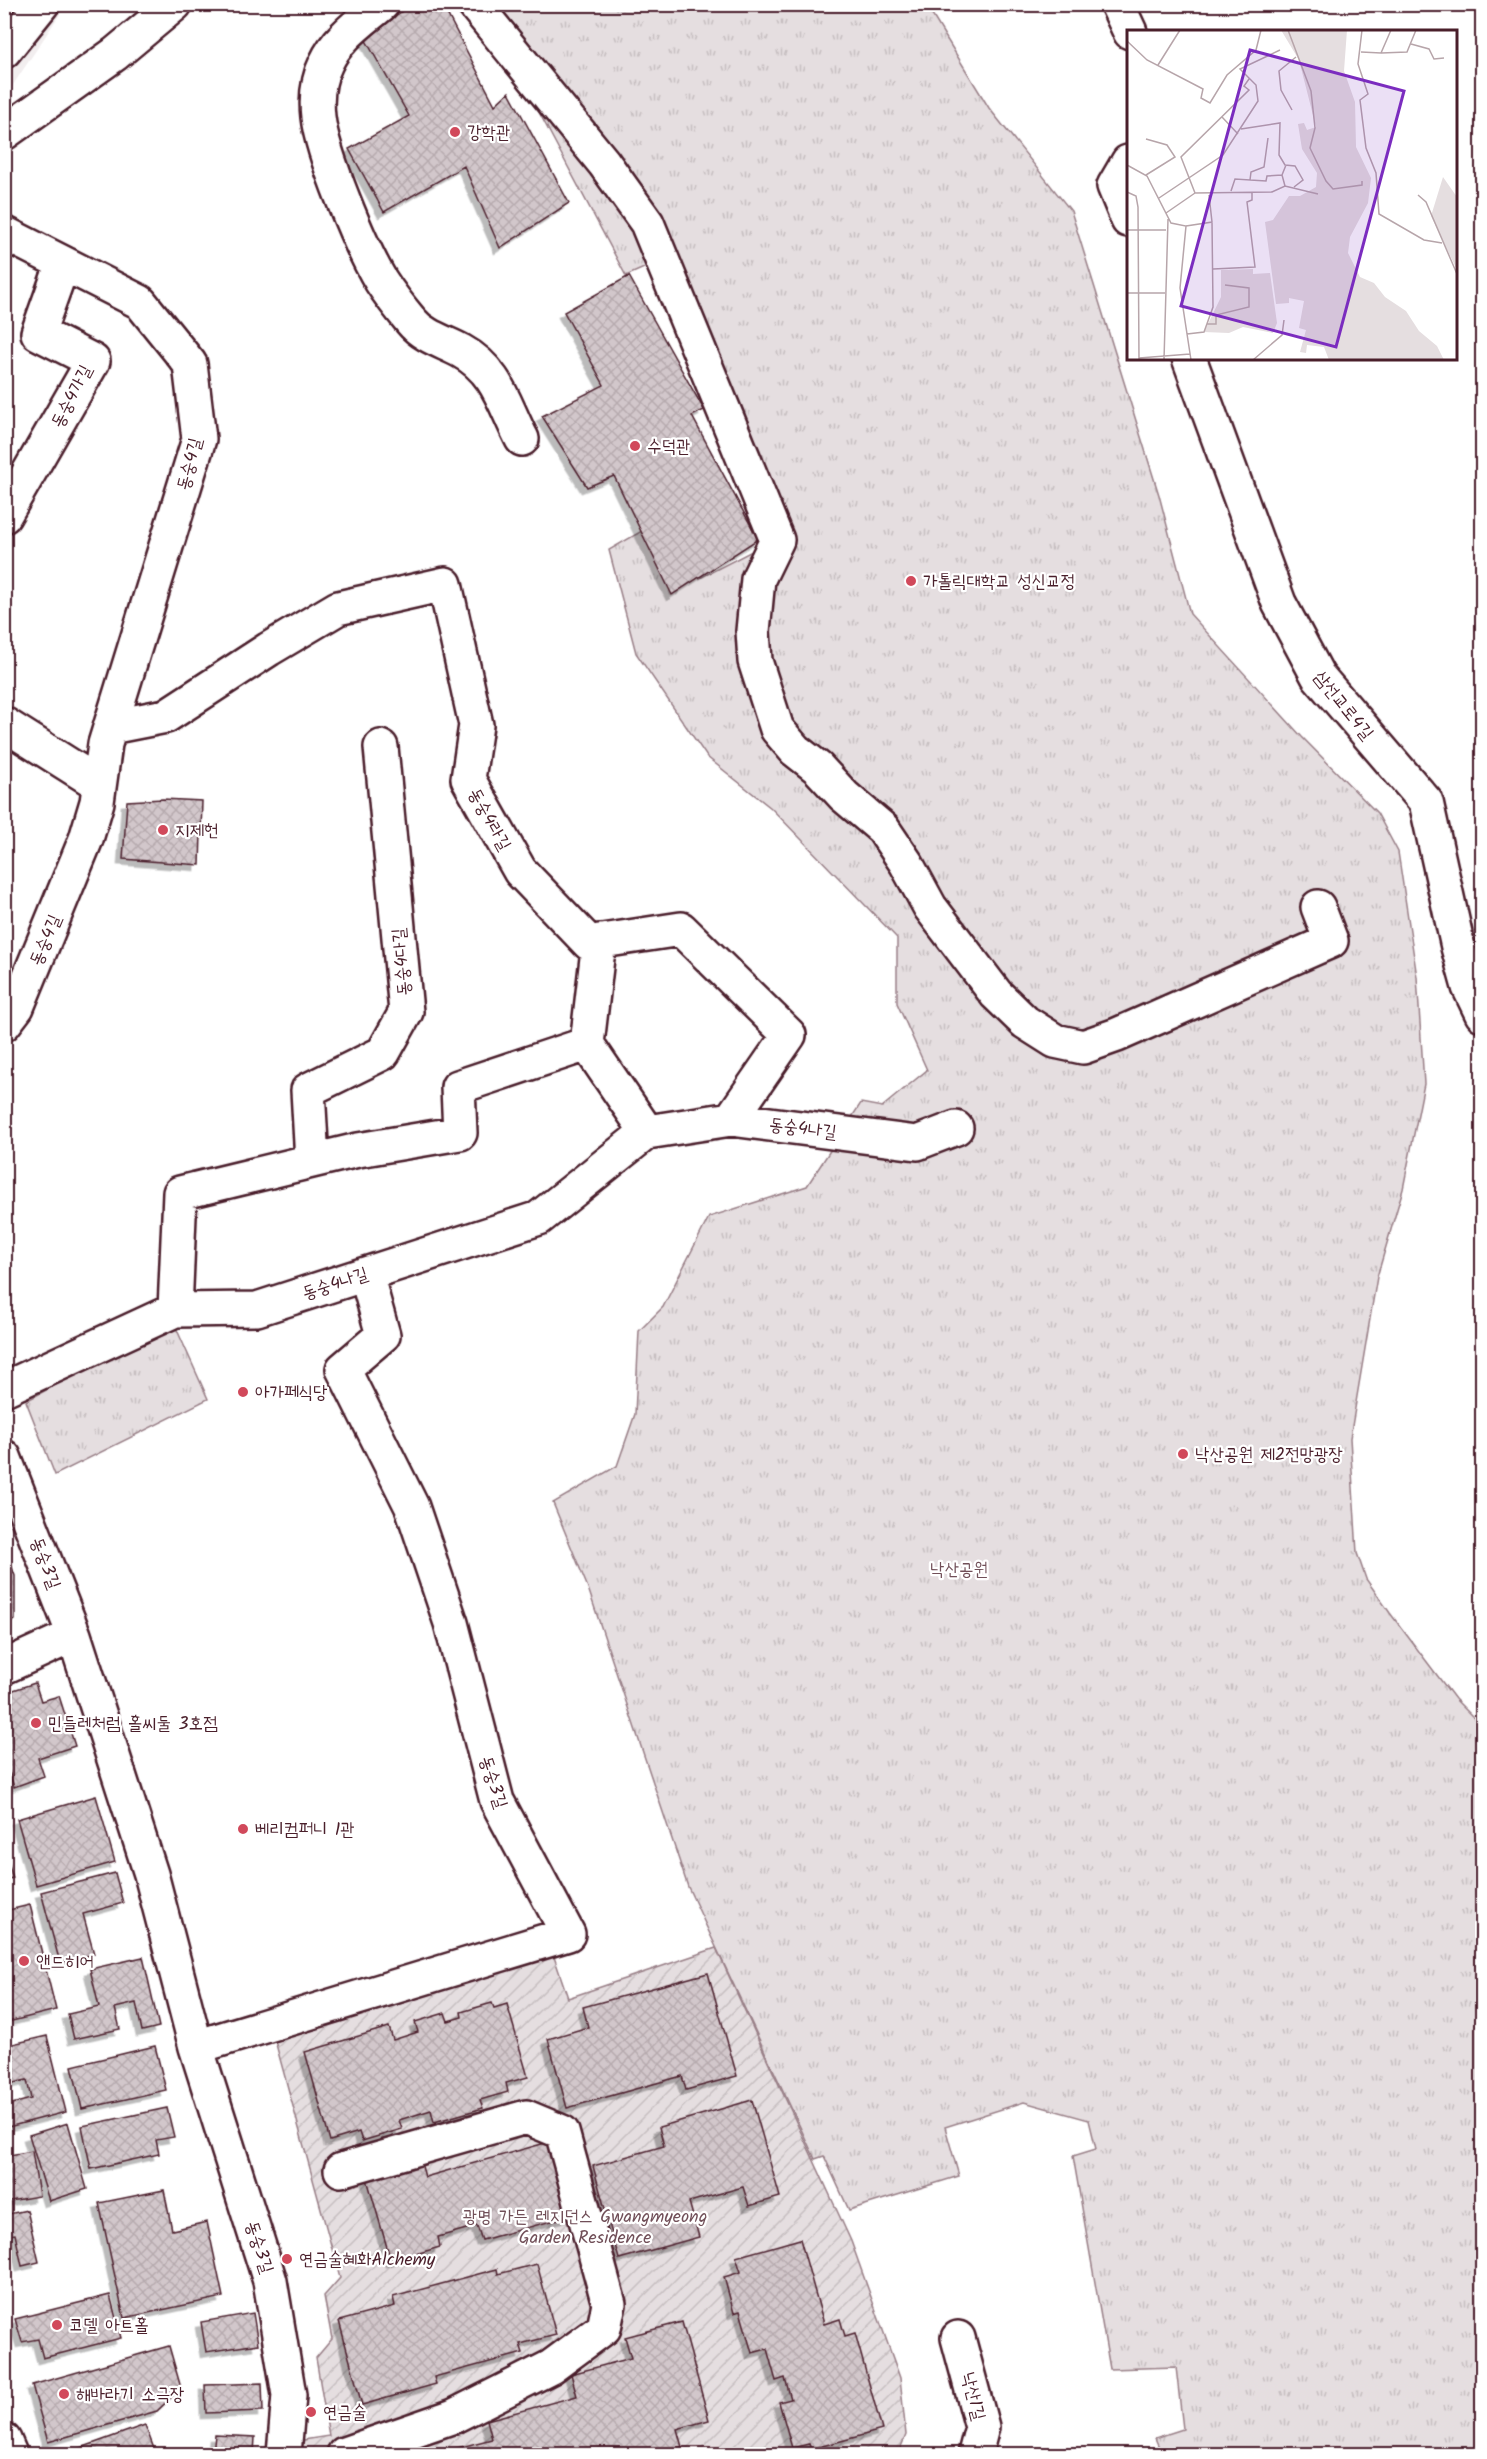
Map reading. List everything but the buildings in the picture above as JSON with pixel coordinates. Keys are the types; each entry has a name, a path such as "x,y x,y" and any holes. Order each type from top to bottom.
{"street":[{"path":"4,51 42,4"},
{"path":"4,133 115,54 175,4"},
{"path":"382,4 339,42 326,63 317,98 318,119 327,153 352,219 381,281 413,324 446,346 461,351 485,370 501,389 522,439"},
{"path":"474,4 604,163 647,223 777,540 758,579 753,631 755,661 777,729 795,750 818,768 844,796 883,829 906,862 930,907 996,994 1025,1022 1055,1041 1083,1047 1117,1035 1331,940 1318,907"},
{"path":"1117,4 1129,30"},
{"path":"1127,164 1114,186 1127,218"},
{"name":"동숭4길","path":"4,233 140,302 190,364 199,439 110,727 86,839 17,1007 4,1024"},
{"name":"동숭4가길","path":"4,516 93,361 38,333 63,263"},
{"name":"삼선교로4길","path":"1190,360 1279,603 1318,676 1426,802 1458,947 1469,987 1482,1014"},
{"name":"동숭4라길","path":"110,727 166,716 268,648 338,608 445,584 476,725 468,779 520,871 589,943 599,941"},
{"path":"4,724 99,784"},
{"name":"동숭4다길","path":"312,1161 309,1090 383,1053 406,1012 381,747"},
{"path":"647,1132 587,1044 599,941 681,929 789,1035 730,1119"},
{"path":"175,1310 180,1193 358,1150 460,1133 458,1087 587,1044"},
{"name":"동숭4나길","path":"4,1389 175,1310 257,1309 539,1218 647,1132 730,1119 917,1143 956,1128"},
{"name":"동숭3길","path":"196,2047 568,1934 497,1801 451,1623 412,1507 343,1369 383,1335 366,1274"},
{"name":"동숭3길","path":"4,1457 74,1635 151,1874 196,2047 270,2281 289,2395 284,2454"},
{"path":"4,1667 74,1635"},
{"path":"341,2170 526,2117 562,2132 609,2304 604,2328 551,2367 454,2416 344,2454"},
{"name":"낙산1길","path":"958,2337 982,2427 975,2454"},
{"path":"4,2440 10,2454"}],"shaded area":[{"path":"5,5 66,5 5,97"}],"green space":[{"name":"낙산공원","path":"482,5 926,5 989,108 1071,211 1159,495 1190,614 1302,737 1377,813 1398,852 1417,977 1424,1084 1403,1189 1377,1277 1350,1438 1357,1553 1366,1579 1455,1699 1482,1726 1482,2454 1162,2454 1155,2438 1183,2429 1176,2367 1110,2369 1073,2156 1096,2149 1089,2120 1024,2102 945,2127 959,2176 849,2210 824,2156 815,2159 688,1887 588,1588 553,1503 617,1466 635,1414 639,1331 663,1307 709,1217 807,1186 861,1103 882,1107 927,1070 897,1003 897,938 771,808 707,757 636,653 609,550 659,521 700,578 779,537 653,264 626,276"},
{"path":"173,1321 208,1399 55,1475 26,1401"},
{"name":"광명 가든 레지던스 Gwangmyeong Garden Residence","path":"716,1948 851,2241 900,2378 906,2435 898,2454 284,2454 285,2443 329,2436 316,2358 332,2339 324,2296 340,2278 274,2037 552,1951 568,1998"}],"place":[{"name":"강학관","path":"455,132"},
{"name":"수덕관","path":"635,446"},
{"name":"가톨릭대학교 성신교정","path":"911,581"},
{"name":"지제헌","path":"163,830"},
{"name":"아가페식당","path":"243,1392"},
{"name":"낙산공원 제2전망광장","path":"1183,1454"},
{"name":"민들레처럼 홀씨둘 3호점","path":"36,1723"},
{"name":"베리컴퍼니 1관","path":"243,1829"},
{"name":"앤드히어","path":"24,1961"},
{"name":"연금술혜화Alchemy","path":"287,2259"},
{"name":"코델 아트홀","path":"57,2325"},
{"name":"해바라기 소극장","path":"64,2394"},
{"name":"연금술","path":"311,2412"}]}
